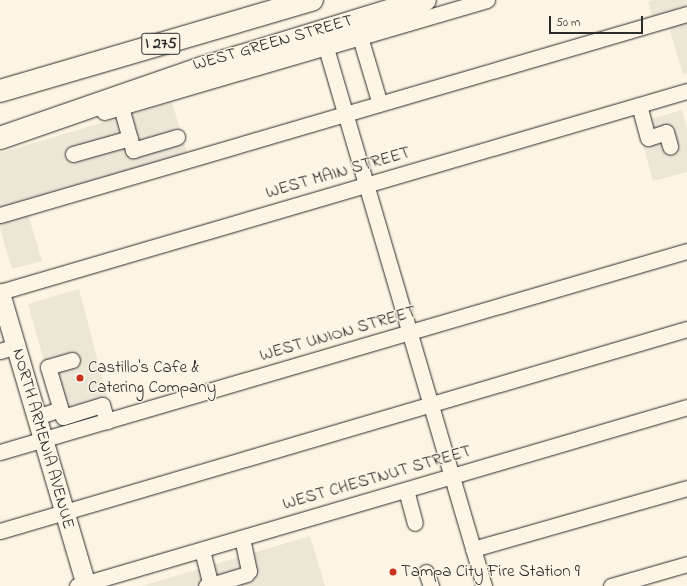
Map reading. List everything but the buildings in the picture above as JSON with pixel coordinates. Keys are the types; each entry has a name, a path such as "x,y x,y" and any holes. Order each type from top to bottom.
{"highway":[{"name":"I 275","path":"5,90 312,0"},
{"path":"0,138 202,68 425,0"}],"main road":[{"name":"NORTH ARMENIA AVENUE","path":"0,292 8,349 26,383 64,512 83,585"}],"street":[{"name":"WEST GREEN STREET","path":"0,141 121,108 487,0"},
{"path":"0,215 687,14"},
{"path":"360,38 379,101"},
{"path":"326,48 484,586"},
{"name":"WEST MAIN STREET","path":"0,292 687,91"},
{"path":"638,105 648,138 666,132 670,146"},
{"path":"121,108 133,150 178,137"},
{"path":"73,154 130,138"},
{"name":"WEST UNION STREET","path":"0,452 687,251"},
{"path":"0,531 687,329"},
{"path":"72,360 48,367 63,417 102,405 107,421"},
{"path":"26,383 50,376"},
{"name":"WEST CHESTNUT STREET","path":"83,585 687,407"},
{"path":"36,417 60,409"},
{"path":"473,549 687,488"},
{"path":"406,490 416,523"},
{"path":"202,550 208,585 246,574 249,571 242,538"},
{"path":"610,586 687,564"},
{"path":"426,572 431,586"}],"shaded area":[{"path":"653,0 687,0 687,73 683,74 666,17 653,20 648,2"},
{"path":"172,102 188,156 25,204 42,261 12,269 0,228 0,153"},
{"path":"682,110 687,128 687,172 653,181 637,123"},
{"path":"79,289 112,415 98,412 61,423 28,304"},
{"path":"310,536 325,586 142,586"}],"place":[{"name":"Castillo's Cafe & Catering Company","path":"80,378"},
{"name":"Tampa City Fire Station 9","path":"393,572"}]}
